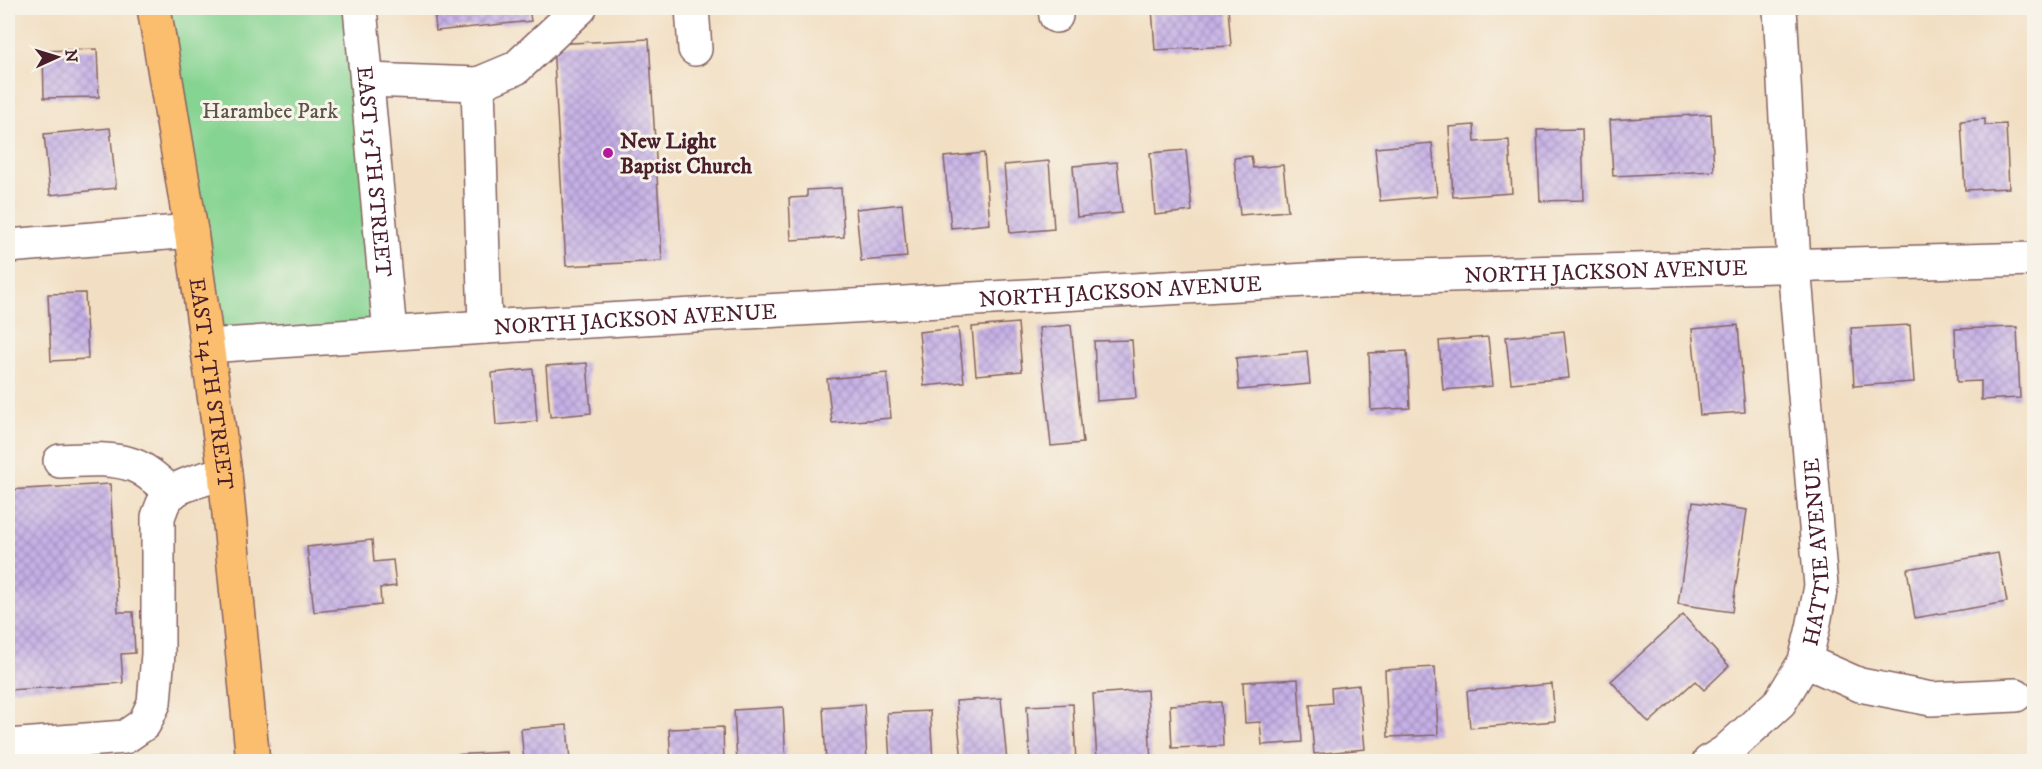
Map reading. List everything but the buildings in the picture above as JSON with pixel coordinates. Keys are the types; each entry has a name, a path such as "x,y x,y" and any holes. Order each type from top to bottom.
{"main road":[{"name":"EAST 14TH STREET","path":"154,8 191,231 225,473 253,762"}],"street":[{"name":"EAST 15TH STREET","path":"360,8 390,333"},
{"path":"367,80 478,84 516,68 580,8"},
{"path":"692,8 695,49"},
{"name":"HATTIE AVENUE","path":"1709,762 1725,752 1780,702 1805,661 1814,628 1821,586 1794,265 1779,8"},
{"path":"478,84 485,327"},
{"path":"8,246 191,231"},
{"name":"NORTH JACKSON AVENUE","path":"207,346 485,327 1342,278 2034,259"},
{"path":"60,461 101,460 133,465 155,478 172,493"},
{"path":"8,746 125,737 144,724 154,703 158,654 158,518 166,498 172,493 186,485 225,473"},
{"path":"1805,661 1860,685 1931,699 2016,695"}],"green space":[{"name":"Harambee Park","path":"152,8 362,8 390,333 207,346"}],"place":[{"name":"New Light Baptist Church","path":"608,153"}]}
